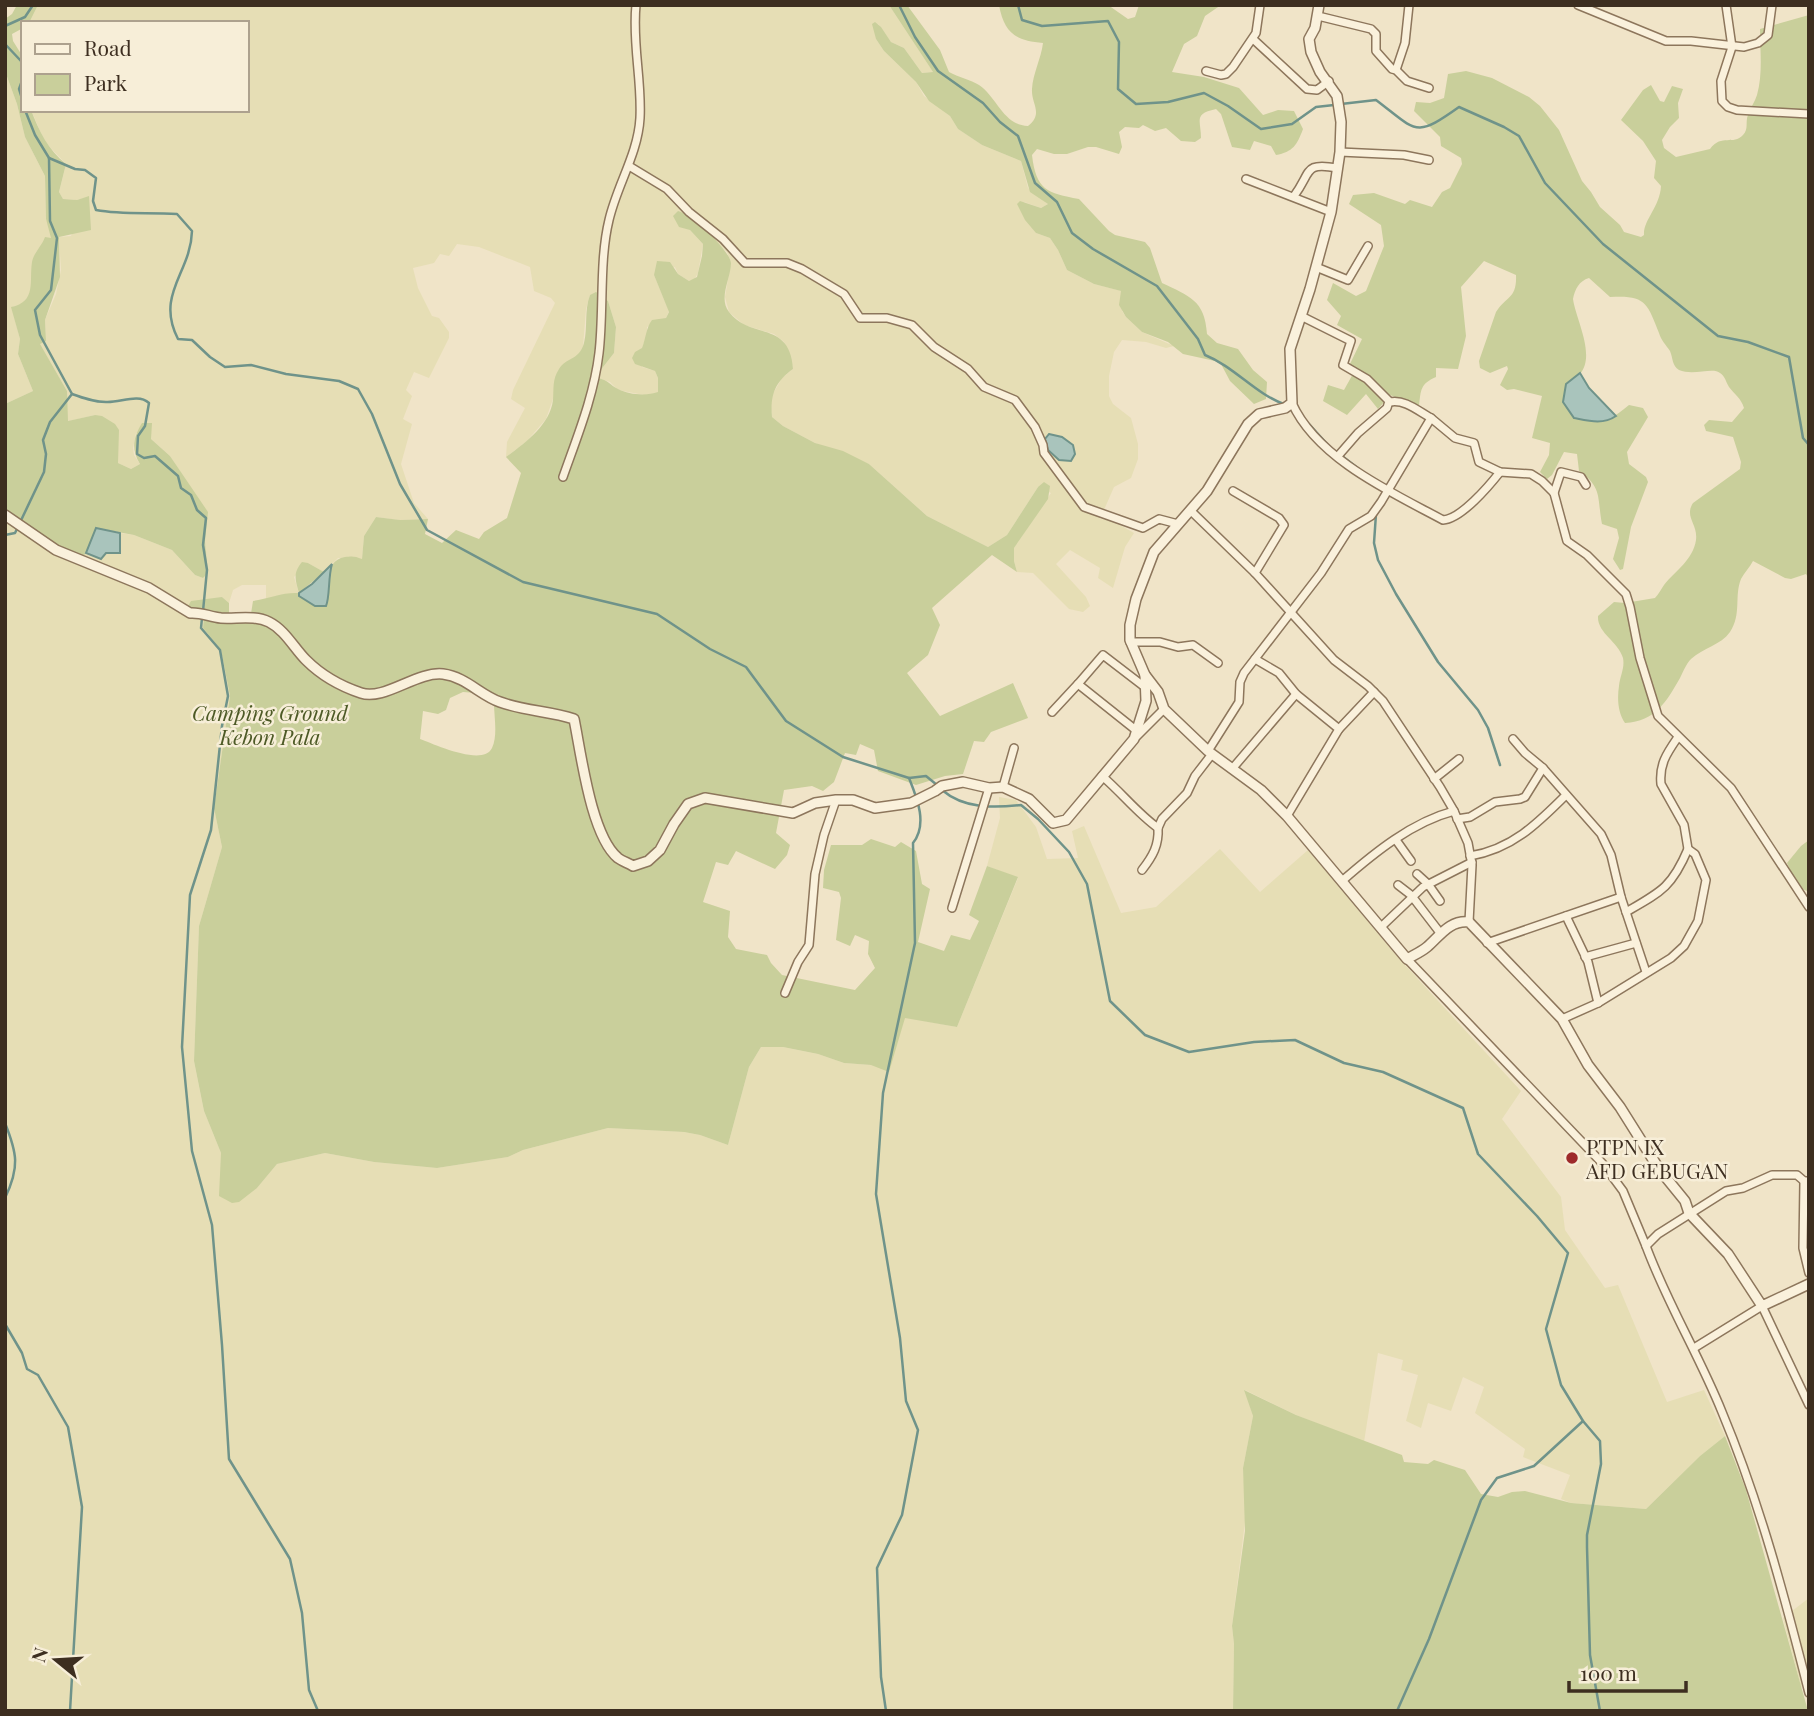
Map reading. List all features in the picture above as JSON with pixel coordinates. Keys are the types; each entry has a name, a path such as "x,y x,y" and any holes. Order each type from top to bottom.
{"street":[{"path":"563,477 587,411 594,381 601,330 608,220 638,135 640,118 634,26 636,5"},
{"path":"1206,71 1226,74 1253,39 1259,23 1261,5"},
{"path":"1290,405 1293,392 1289,354 1331,212 1340,152 1337,96 1329,81 1320,72 1311,52 1309,38 1318,16 1319,5"},
{"path":"1396,70 1405,43 1409,5"},
{"path":"1578,5 1658,39 1732,47 1752,45 1765,38 1772,5"},
{"path":"1726,5 1732,47 1720,91 1721,101 1737,110 1809,114"},
{"path":"1318,16 1361,26 1374,32 1377,54 1407,81 1429,88"},
{"path":"1253,39 1307,89 1317,90 1329,81"},
{"path":"1340,152 1404,155 1429,160"},
{"path":"1294,195 1312,167 1317,164 1337,168"},
{"path":"628,166 667,189 723,239 745,263 787,263 802,269 844,294 860,318 887,318 912,325 934,346 968,369 984,387 1015,400 1035,427 1044,453 1084,507 1143,528 1159,519 1178,524"},
{"path":"1246,178 1331,212"},
{"path":"1316,267 1348,280 1368,246"},
{"path":"1301,316 1351,341 1342,365 1367,379 1390,402"},
{"path":"1390,402 1404,403 1431,418 1455,438 1472,442 1479,462 1498,475 1536,476 1554,493"},
{"path":"1338,456 1390,402"},
{"path":"1290,405 1338,456 1371,482 1447,520 1475,499 1498,475"},
{"path":"1290,405 1259,414 1248,424 1207,491 1154,552 1144,572 1131,618 1130,642 1145,676 1158,692 1164,709 1210,753 1261,790 1287,816 1407,959 1603,1164 1623,1191 1665,1293 1719,1404 1752,1491 1777,1570 1809,1693"},
{"path":"1142,870 1152,858 1157,846 1158,828 1162,819 1187,793 1239,702 1241,679 1321,573 1349,529 1371,516 1431,418"},
{"path":"1586,485 1583,478 1560,472 1554,493 1567,541 1587,555 1622,589 1629,600 1634,637 1651,699 1661,720 1731,788 1809,907"},
{"path":"1233,491 1279,518 1284,525 1255,573"},
{"path":"1191,511 1255,573 1334,660 1383,701 1456,815 1468,843 1471,859 1469,922 1562,1018 1588,1065 1620,1107 1668,1183 1685,1201 1689,1213 1728,1254 1762,1306 1809,1405"},
{"path":"8,517 57,551 149,588 190,613 198,612 210,617 250,617 268,621 282,631 307,661 333,682 365,695 394,688 422,676 442,673 462,679 500,702 574,719 597,822 618,859 633,866 648,861 660,850 688,804 705,798 793,813 815,803 836,800 853,800 875,808 911,803 939,788 963,782 989,788 1003,787 1029,799 1053,823 1066,820 1136,735 1164,709"},
{"path":"1130,642 1160,642 1178,647 1193,645 1218,663"},
{"path":"1052,712 1104,655 1146,688"},
{"path":"1255,659 1279,673 1296,694 1339,729"},
{"path":"1136,735 1144,710 1145,676"},
{"path":"1078,684 1136,735"},
{"path":"1287,816 1339,729 1374,692"},
{"path":"1232,769 1296,694"},
{"path":"1626,912 1669,884 1676,876 1688,849 1684,825 1661,784 1661,764 1678,737"},
{"path":"1513,739 1544,768 1601,834 1611,855 1646,972"},
{"path":"1003,787 1014,748"},
{"path":"1434,779 1459,759"},
{"path":"1342,881 1396,840 1434,817 1470,817 1495,802 1525,797 1544,768"},
{"path":"1102,776 1158,828"},
{"path":"952,908 989,788"},
{"path":"1381,927 1428,884 1471,859 1507,846 1531,828 1566,794"},
{"path":"785,993 798,962 809,945 815,874 836,800"},
{"path":"1396,840 1411,861"},
{"path":"1562,1018 1598,1003 1680,952 1698,921 1706,880 1695,854 1688,849"},
{"path":"1417,874 1440,901"},
{"path":"1398,885 1413,897 1441,934"},
{"path":"1487,943 1622,897"},
{"path":"1566,916 1585,957 1598,1003"},
{"path":"1407,959 1426,948 1457,922 1469,922"},
{"path":"1585,957 1636,943"},
{"path":"1646,1247 1658,1234 1726,1191 1743,1188 1766,1176 1797,1175 1806,1181 1803,1248 1809,1273"},
{"path":"1694,1348 1762,1306 1809,1284"}],"shaded area":[{"path":"38,5 889,5 933,72 922,73 904,48 891,42 878,24 876,39 884,51 916,82 924,96 950,116 958,129 982,145 1021,161 1028,188 1048,204 1041,208 1024,202 1036,233 1050,238 1067,270 1094,284 1122,291 1122,311 1126,317 1142,332 1174,346 1166,348 1146,342 1122,340 1114,352 1109,376 1109,396 1113,404 1131,418 1138,444 1138,459 1131,478 1114,487 1100,519 1111,520 1134,533 1125,547 1113,588 1098,578 1100,568 1070,550 1056,564 1086,597 1090,606 1083,612 1069,609 1033,573 1017,572 1014,561 1014,548 1051,493 1038,487 1007,535 988,547 927,516 869,464 815,443 772,417 770,399 782,378 793,369 790,355 784,342 774,334 744,325 729,312 725,297 731,262 727,252 688,215 690,230 703,244 698,273 694,280 689,281 678,274 675,267 654,275 669,311 666,318 647,327 642,348 642,367 655,371 658,393 644,395 623,391 598,378 614,353 616,327 608,301 590,295 583,347 553,399 546,419 527,441 506,457 507,442 525,408 511,399 513,390 555,303 551,298 534,291 530,267 479,247 457,244 449,256 440,254 434,263 413,268 418,288 432,316 439,318 449,332 449,338 429,378 414,372 406,390 412,396 403,419 412,424 401,464 414,503 428,519 399,520 376,517 364,536 362,559 338,558 324,572 308,563 294,577 299,593 266,599 266,585 242,585 233,590 229,603 222,597 204,617 203,628 221,650 230,696 214,808 222,847 199,926 194,1061 204,1111 221,1153 221,1167 257,1188 277,1164 325,1153 374,1162 437,1168 508,1157 523,1150 608,1128 684,1132 728,1145 749,1067 761,1047 783,1047 818,1054 844,1063 871,1065 904,1017 957,1027 1018,878 987,866 1000,818 999,797 1016,800 1036,827 1047,859 1078,858 1072,831 1084,826 1121,913 1156,907 1220,849 1260,892 1308,850 1394,953 1521,1091 1502,1119 1561,1197 1565,1230 1605,1288 1618,1285 1667,1402 1704,1390 1725,1436 1700,1456 1646,1509 1571,1503 1561,1499 1570,1475 1523,1457 1525,1449 1475,1413 1484,1387 1463,1377 1451,1411 1428,1403 1421,1428 1406,1421 1418,1375 1401,1370 1403,1360 1378,1353 1364,1442 1296,1415 1245,1390 1253,1416 1243,1468 1246,1514 1232,1626 1233,1711 5,1711 5,520 22,534 77,563 86,553 101,559 105,553 119,545 120,533 134,535 172,550 195,575 203,578 208,573 205,541 193,492 170,456 151,439 136,433 133,448 140,464 131,469 118,463 95,415 67,420 67,391 39,343 46,341 45,320 56,294 61,270 59,237 71,236 88,197 77,200 63,199 59,192 66,164 45,142 32,112 248,112 248,21 30,21"},
{"path":"5,71 25,137 45,176 46,219 51,239 36,252 32,263 29,297 20,305 12,307 20,339 18,354 33,391 5,404"},
{"path":"1809,1598 1809,1683 1801,1687 1783,1618"}],"green space":[{"path":"17,5 38,5 30,21 21,21 21,29 12,34 21,54 21,112 32,112 45,140 66,164 59,192 63,199 77,200 89,196 91,230 59,237 60,277 45,320 46,341 40,344 67,391 68,421 102,416 119,430 118,463 131,469 140,464 134,448 135,439 142,423 152,423 151,439 170,456 208,512 205,541 208,573 203,578 195,575 172,550 134,535 96,528 86,553 77,563 22,534 5,520 5,404 33,391 18,354 20,339 11,307 25,301 28,296 33,258 45,237 51,238 46,219 45,176 25,137 5,71 5,19"},
{"path":"889,5 907,5 940,50 949,72 979,85 1006,116 1028,126 1036,113 1032,89 1043,43 1025,40 1013,34 1004,22 999,5 1108,5 1128,19 1135,17 1139,5 1221,5 1205,16 1197,36 1184,44 1172,72 1204,77 1239,88 1263,115 1278,110 1294,111 1303,129 1290,150 1276,155 1271,146 1254,141 1250,150 1232,147 1221,114 1216,109 1201,116 1201,138 1195,142 1181,141 1166,128 1155,131 1143,125 1139,128 1125,127 1119,132 1122,147 1119,154 1088,147 1067,154 1054,154 1037,149 1032,155 1037,176 1045,188 1059,195 1079,199 1115,235 1145,242 1150,248 1162,283 1188,296 1199,306 1207,334 1217,343 1238,349 1253,370 1267,382 1266,399 1254,404 1230,381 1221,364 1183,354 1168,342 1142,332 1126,317 1119,305 1121,291 1094,284 1067,270 1050,238 1036,233 1017,204 1020,201 1041,208 1048,204 1030,192 1021,161 982,145 958,129 950,116 929,101 916,82 884,51 876,39 872,24 875,22 891,42 904,48 922,73 933,72"},
{"path":"1809,15 1809,579 1806,574 1791,579 1785,578 1753,561 1741,579 1736,619 1730,632 1691,659 1659,709 1645,718 1625,723 1618,701 1623,658 1601,627 1598,616 1614,602 1655,598 1688,559 1696,540 1690,512 1693,503 1740,469 1741,462 1733,437 1706,431 1704,425 1709,420 1732,422 1744,408 1741,402 1717,371 1684,372 1677,368 1651,314 1638,299 1610,297 1589,278 1578,286 1573,299 1584,337 1586,357 1580,374 1566,384 1563,402 1574,418 1592,421 1609,419 1629,405 1643,408 1648,417 1627,452 1629,464 1646,477 1648,482 1631,527 1623,569 1620,570 1613,559 1619,538 1617,529 1602,524 1596,488 1579,471 1577,454 1564,452 1547,479 1540,472 1549,455 1550,443 1532,438 1542,396 1514,389 1507,390 1500,385 1507,366 1490,373 1480,368 1479,361 1496,312 1513,293 1516,275 1484,261 1461,287 1466,336 1458,369 1436,368 1436,377 1422,388 1419,406 1390,395 1378,409 1366,394 1347,415 1323,401 1328,385 1344,390 1354,372 1349,366 1362,339 1337,325 1341,316 1327,300 1333,283 1356,296 1366,291 1384,246 1381,225 1349,204 1353,195 1374,193 1405,204 1410,200 1432,207 1442,192 1450,188 1462,164 1461,158 1441,146 1440,137 1414,111 1416,102 1430,103 1444,98 1448,74 1466,71 1492,78 1529,97 1540,106 1559,130 1582,181 1600,207 1624,232 1641,237 1658,200 1661,186 1654,178 1656,161 1643,141 1621,120 1643,90 1651,85 1660,101 1664,102 1672,86 1683,89 1678,103 1679,118 1662,140 1664,148 1676,157 1710,149 1723,140 1735,140 1746,130 1747,118 1759,87 1760,29"},
{"name":"Camping Ground Kebon Pala","path":"678,211 692,219 709,233 729,257 731,263 725,301 729,312 747,326 777,337 785,343 790,354 793,369 778,384 772,402 772,417 783,426 815,443 843,451 869,464 927,516 988,547 1007,535 1038,487 1044,482 1050,486 1048,499 1014,548 1017,572 992,555 932,608 940,625 928,655 907,673 940,716 1013,683 1028,718 991,732 984,742 974,741 963,774 945,776 916,785 878,771 874,750 860,744 856,755 845,753 834,782 823,791 812,786 784,790 776,833 790,845 787,855 775,869 736,851 728,865 716,862 703,902 730,911 728,937 736,949 767,955 782,975 855,990 875,968 868,954 869,941 855,935 850,946 836,940 841,898 839,892 823,888 824,870 831,845 862,845 871,839 895,847 901,842 916,851 922,884 930,889 918,942 944,951 951,935 970,940 979,921 969,915 987,866 1018,877 957,1027 905,1018 889,1072 871,1065 844,1063 818,1054 783,1047 761,1047 749,1067 728,1145 684,1132 608,1128 523,1150 508,1157 437,1168 374,1162 325,1153 277,1164 257,1188 239,1202 232,1203 219,1196 221,1153 204,1111 194,1061 199,926 222,847 214,808 230,696 221,650 203,628 204,617 184,613 191,601 222,597 229,603 229,620 250,620 253,601 299,593 299,596 315,606 325,606 333,564 345,557 362,559 364,536 376,517 428,519 425,534 442,543 456,530 479,539 484,532 507,518 521,473 506,457 536,433 547,417 551,409 557,373 562,365 582,349 590,295 596,292 608,301 616,327 614,353 598,378 627,393 658,392 655,371 635,364 632,358 635,352 642,348 652,320 666,318 669,312 654,275 657,261 670,262 678,274 689,281 697,277 703,244 690,230 679,227 673,216","holes":["463,692 476,693 494,703 495,737 492,748 487,753 469,755 420,739 423,711 438,714 446,710 450,698"]},
{"path":"302,562 324,572 299,593 296,576"},
{"path":"1809,840 1807,891 1798,887 1787,863"},
{"path":"1244,1390 1296,1415 1402,1455 1404,1462 1428,1464 1434,1460 1465,1470 1481,1494 1498,1497 1525,1491 1571,1503 1646,1509 1700,1456 1725,1436 1746,1490 1808,1711 1233,1711 1232,1626 1245,1531 1243,1468 1253,1416"}],"water":[{"path":"1580,373 1589,388 1616,416 1601,421 1574,418 1563,402 1566,384"},
{"path":"1049,434 1062,437 1073,445 1075,454 1071,461 1059,460 1048,450 1045,439"},
{"path":"96,528 120,533 120,553 106,553 101,559 86,553"},
{"path":"332,564 326,606 315,606 299,596 299,593"}],"waterway":[{"path":"5,26 25,17 33,5"},
{"path":"899,5 915,37 938,71 983,103 1000,122 1018,136 1035,183 1057,202 1072,233 1093,249 1157,286 1198,339 1205,355 1226,366 1264,394 1286,405"},
{"path":"1018,5 1022,20 1042,26 1108,21 1119,42 1118,89 1136,104 1168,102 1204,93 1261,129 1292,124 1316,107 1334,105"},
{"path":"5,44 21,61"},
{"path":"21,84 21,96"},
{"path":"1341,104 1376,100 1400,119 1416,127 1433,124 1459,107 1519,136 1545,183 1603,244 1718,336 1748,342 1789,357 1803,438 1809,445"},
{"path":"5,535 15,533 44,472 46,454 43,440 50,422 72,394 40,335 35,310 51,290 57,238 50,221 49,158 35,135 26,112"},
{"path":"49,158 75,169 85,170 96,178 93,201 96,210 177,214 192,231 190,246 170,309 178,339 192,340 225,367 251,365 286,374 339,381 358,389 372,414 400,484 427,530 523,582 657,614 710,649 746,667 786,721 843,757 909,778 920,811 920,828 913,843 915,943 883,1093 876,1194 900,1338 906,1401 918,1430 902,1515 877,1568 881,1677 886,1711"},
{"path":"72,394 97,401 140,399 149,403 145,426 138,436 137,454 144,458 155,456 178,476 181,488 191,495 197,510 206,518 203,545 207,570 203,611"},
{"path":"1309,424 1328,445"},
{"path":"1342,456 1359,469"},
{"path":"1376,514 1374,543 1378,560 1438,662 1478,710 1488,728 1500,765"},
{"path":"202,618 201,628 220,650 228,696 222,726 211,830 190,895 182,1047 192,1151 212,1225 229,1459 290,1559 302,1613 309,1690 318,1711"},
{"path":"909,778 926,776 937,785"},
{"path":"942,790 960,801 980,806 1021,805 1069,852 1087,884 1110,1001 1145,1035 1189,1052 1254,1042 1295,1040 1344,1063 1383,1072 1463,1108 1478,1154 1568,1253 1546,1329 1561,1385 1583,1421 1600,1441 1601,1464 1587,1535 1590,1655 1600,1711"},
{"path":"5,1123 15,1160 13,1177 5,1198"},
{"path":"5,1324 22,1353 27,1369 38,1375 68,1427 82,1507 70,1711"},
{"path":"1397,1711 1429,1639 1481,1500 1497,1478 1534,1466 1583,1421"}],"place":[{"name":"PTPN IX AFD GEBUGAN","path":"1572,1158"}]}
